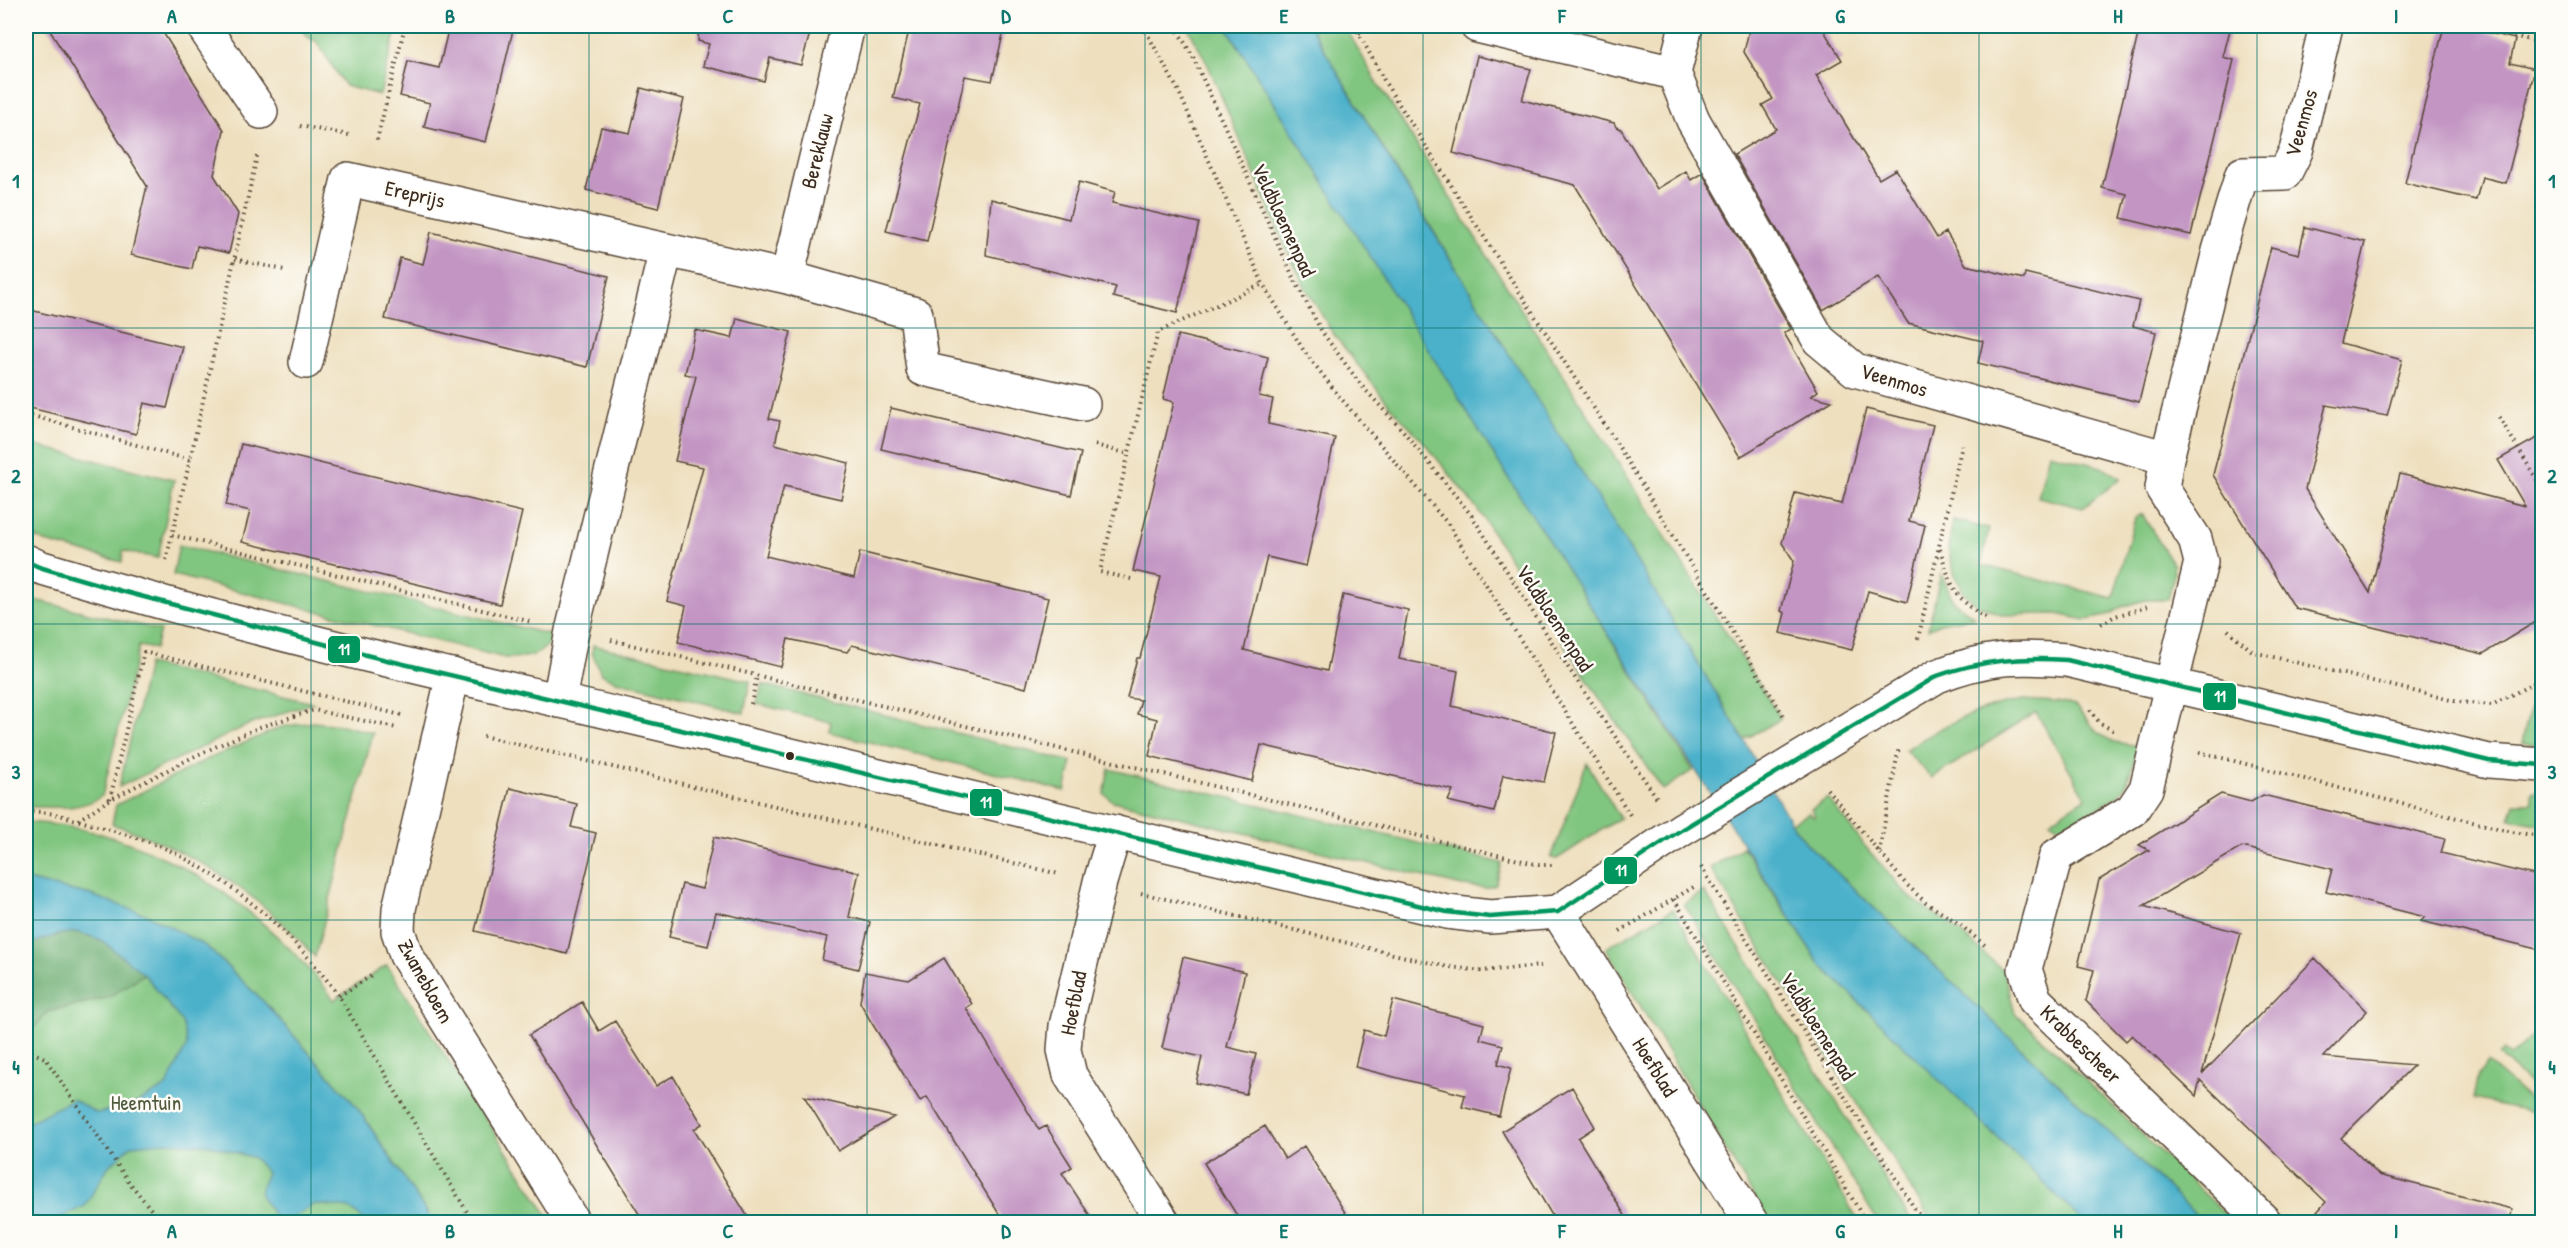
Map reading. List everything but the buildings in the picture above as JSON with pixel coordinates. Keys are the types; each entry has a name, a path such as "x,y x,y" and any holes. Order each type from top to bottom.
{"street":[{"path":"203,26 261,112"},
{"name":"Bereklauw","path":"786,277 848,26"},
{"path":"1477,26 1674,73 1686,26"},
{"name":"Veenmos","path":"2173,684 2201,562 2195,538 2162,488 2167,458 2219,251 2242,174 2285,173 2296,151 2326,26"},
{"name":"Veenmos","path":"1674,73 1693,120 1819,340 1855,370 2167,458"},
{"name":"Ereprijs","path":"306,362 348,179 786,277 916,314 923,369 1083,404"},
{"path":"559,701 575,620 666,250"},
{"path":"26,561 39,567 164,604 559,701 1447,912 1490,917 1558,912 1693,823 1937,676 1967,664 2017,656 2067,660 2489,761 2542,765"},
{"name":"Zwanebloem","path":"453,675 399,909 398,931 406,955 573,1222"},
{"path":"2025,969 2056,856 2132,810 2146,789 2156,741 2173,684"},
{"name":"Hoefblad","path":"1114,832 1066,1026 1064,1050 1070,1075 1163,1222"},
{"name":"Hoefblad","path":"1558,912 1751,1222"},
{"name":"Krabbescheer","path":"2025,969 2035,1000 2265,1222"}],"path":[{"path":"376,140 405,26"},
{"path":"1143,26 1178,90 1263,284 1304,351 1339,396 1448,524 1634,820"},
{"name":"Veldbloemenpad","path":"1175,26 1193,57 1294,279 1322,332 1361,385 1404,432 1472,516 1567,666 1660,803 1693,823 1697,861 1923,1222"},
{"path":"1355,26 1386,84 1617,444 1796,761"},
{"path":"1359,33 1371,26"},
{"path":"2473,26 2542,43"},
{"path":"165,563 257,156 236,126 261,112"},
{"path":"235,259 325,279"},
{"path":"1131,579 1100,572 1158,332 1263,284"},
{"path":"1916,646 1972,403"},
{"path":"26,414 190,460"},
{"path":"2499,417 2542,488"},
{"path":"171,535 534,622"},
{"path":"1939,546 1954,591 1963,602 1993,623"},
{"path":"2190,614 2219,622 2253,652 2459,702 2492,705 2542,679"},
{"path":"601,638 1539,865 1559,864"},
{"path":"110,799 144,652 402,716"},
{"path":"750,708 758,676"},
{"path":"2087,707 2100,723 2116,732 2512,832 2542,836"},
{"path":"77,820 110,799 197,755 260,727 314,710 437,737"},
{"path":"473,734 1066,876"},
{"path":"1879,852 1900,741 1891,747"},
{"path":"1817,794 1836,782"},
{"path":"1827,788 1879,852 1926,903 1958,923 2003,960 2025,969"},
{"path":"26,812 43,811 77,820 125,834 173,852 221,880 264,912 319,969 339,996 473,1222"},
{"path":"1614,934 1697,885"},
{"path":"1131,891 1443,966 1481,971 1525,969 1548,964"},
{"path":"1674,899 1866,1222"},
{"path":"26,1050 45,1058 129,1182 161,1222"}],"green space":[{"path":"305,26 397,26 380,95 345,86 317,42 306,36 303,31"},
{"path":"1187,26 1226,26 1693,770 1663,790 1596,693 1478,510 1423,441 1390,406 1332,332 1305,287 1286,248 1208,65"},
{"path":"1310,26 1345,26 1375,79 1781,719 1744,740"},
{"path":"26,443 174,480 158,558 123,551 122,562 45,542 26,533"},
{"path":"2049,453 2105,468 2121,478 2083,508 2038,497"},
{"path":"2142,514 2173,564 2174,574 2168,600 2146,600 2124,606 2106,616 2086,620 2057,614 2001,615 1976,604 1965,594 1955,576 1948,549 1953,520 1989,529 1981,565 2113,598 2135,518"},
{"path":"179,545 556,636 545,648 534,655 505,658 173,575"},
{"path":"1941,573 1954,602 1975,617 1940,623 1928,629"},
{"path":"26,598 160,630 155,649 139,646 102,796 84,804 65,807 26,807"},
{"path":"593,645 750,681 744,713 616,681 601,674 592,653"},
{"path":"148,664 313,703 248,725 119,787"},
{"path":"762,684 1072,762 1065,791 829,732 831,722 757,704"},
{"path":"2533,692 2542,700 2542,745 2522,743"},
{"path":"2023,700 2057,702 2075,706 2099,734 2115,742 2139,746 2125,788 2116,797 2070,827 2056,825 2050,821 2086,798 2036,712 1932,778 1905,750 1961,718"},
{"path":"313,722 342,725 373,733 315,957 271,913 223,876 170,847 112,824 116,805 208,759 281,727"},
{"path":"1587,763 1620,818 1557,859 1551,858"},
{"path":"1109,769 1502,863 1496,885 1486,888 1462,886 1113,801 1104,794"},
{"path":"2532,792 2542,793 2542,825 2510,819 2515,803 2532,803"},
{"path":"1828,798 1864,845 1908,896 1950,924 2004,971 2015,1013 2234,1222 2203,1222 1807,844 1791,823 1809,813 1815,816 1811,809"},
{"path":"26,822 64,826 135,845 201,878 261,922 307,967 334,1000 387,965 552,1222 433,1222 357,1107 264,1002 206,946 91,895 26,880"},
{"path":"1743,847 1819,963 2084,1222 1932,1222 1710,868"},
{"path":"1704,891 1912,1222 1878,1222 1684,904"},
{"path":"1673,909 1859,1222 1769,1222 1606,948"},
{"name":"Heemtuin","path":"80,913 198,983 398,1222 26,1222 26,917"},
{"path":"77,932 101,940 144,974 109,997 48,1012 26,1037 26,945 60,934"},
{"path":"2532,1036 2542,1036 2542,1090 2539,1092 2499,1055 2504,1050 2511,1056"},
{"path":"2488,1063 2537,1106 2541,1114 2473,1099 2478,1075"}],"water":[{"path":"1226,26 1310,26 1413,199 1613,522 1791,823 1807,844 2203,1222 2084,1222 1819,963 1504,471"},
{"path":"26,880 91,895 150,916 206,946 264,1002 357,1107 433,1222 367,1222 349,1208 315,1204 285,1222 276,1222 261,1195 262,1183 267,1173 254,1158 210,1145 165,1142 132,1145 108,1167 85,1206 54,1221 30,1217 26,1213 26,1124 73,1099 96,1113 129,1107 166,1087 187,1045 182,1022 144,974 101,940 77,932 60,934 26,945"}],"transit line":[{"name":"11","path":"26,561 39,567 121,591 370,656 1447,912 1490,917 1558,912 1681,830 1937,676 1985,663 2033,659 2067,660 2489,761 2542,765"}]}
